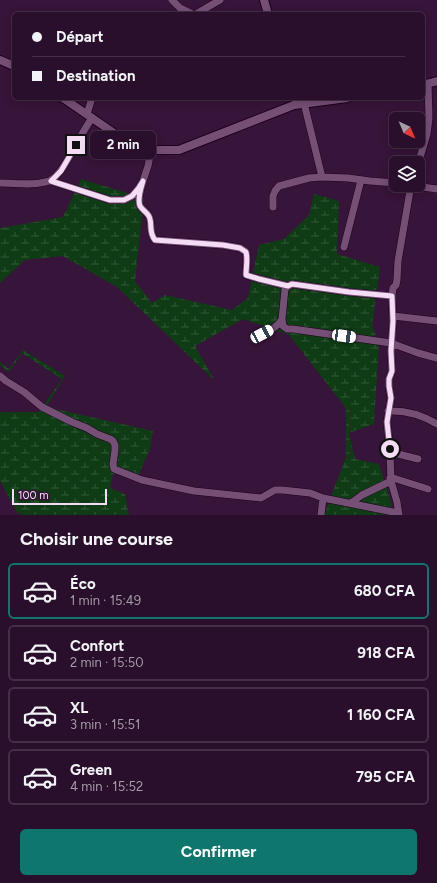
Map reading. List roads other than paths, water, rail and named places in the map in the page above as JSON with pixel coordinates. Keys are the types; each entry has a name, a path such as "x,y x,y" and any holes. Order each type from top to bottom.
{"street":[{"path":"172,0 180,8 188,12"},
{"path":"199,12 220,0"},
{"path":"264,0 267,12"},
{"path":"0,60 12,65"},
{"path":"420,156 427,134 429,118 425,84 437,81"},
{"path":"66,100 124,140 152,150 179,150 293,102 304,103 330,100"},
{"path":"51,181 61,171 82,134 90,116 92,100"},
{"path":"304,103 322,176"},
{"path":"152,150 139,198 140,206 150,218 152,236 155,240 223,245 240,248 246,252 248,258 246,275 288,286 292,284 392,296"},
{"path":"273,206 273,196 279,186 309,178 322,176 389,182"},
{"path":"344,247 361,180"},
{"path":"0,183 32,184 51,181 110,200 124,200 132,196 143,181"},
{"path":"425,187 437,189"},
{"path":"0,376 24,392 42,407 97,434 110,438 115,446 113,464 114,470 142,480 194,491 261,498 275,490 310,493 323,498 398,514 397,502 390,479 390,452 387,422 391,398 389,379 392,371 391,343 393,316 391,305 393,288 396,285 398,261 410,192"},
{"path":"288,286 284,293 282,319 283,326 287,329 391,343 418,354 437,358"},
{"path":"393,316 437,321"},
{"path":"262,334 277,326 282,319"},
{"path":"388,411 406,412 421,416 437,424"},
{"path":"390,452 418,459"},
{"path":"351,503 390,479 428,489"},
{"path":"321,515 323,498"}]}
